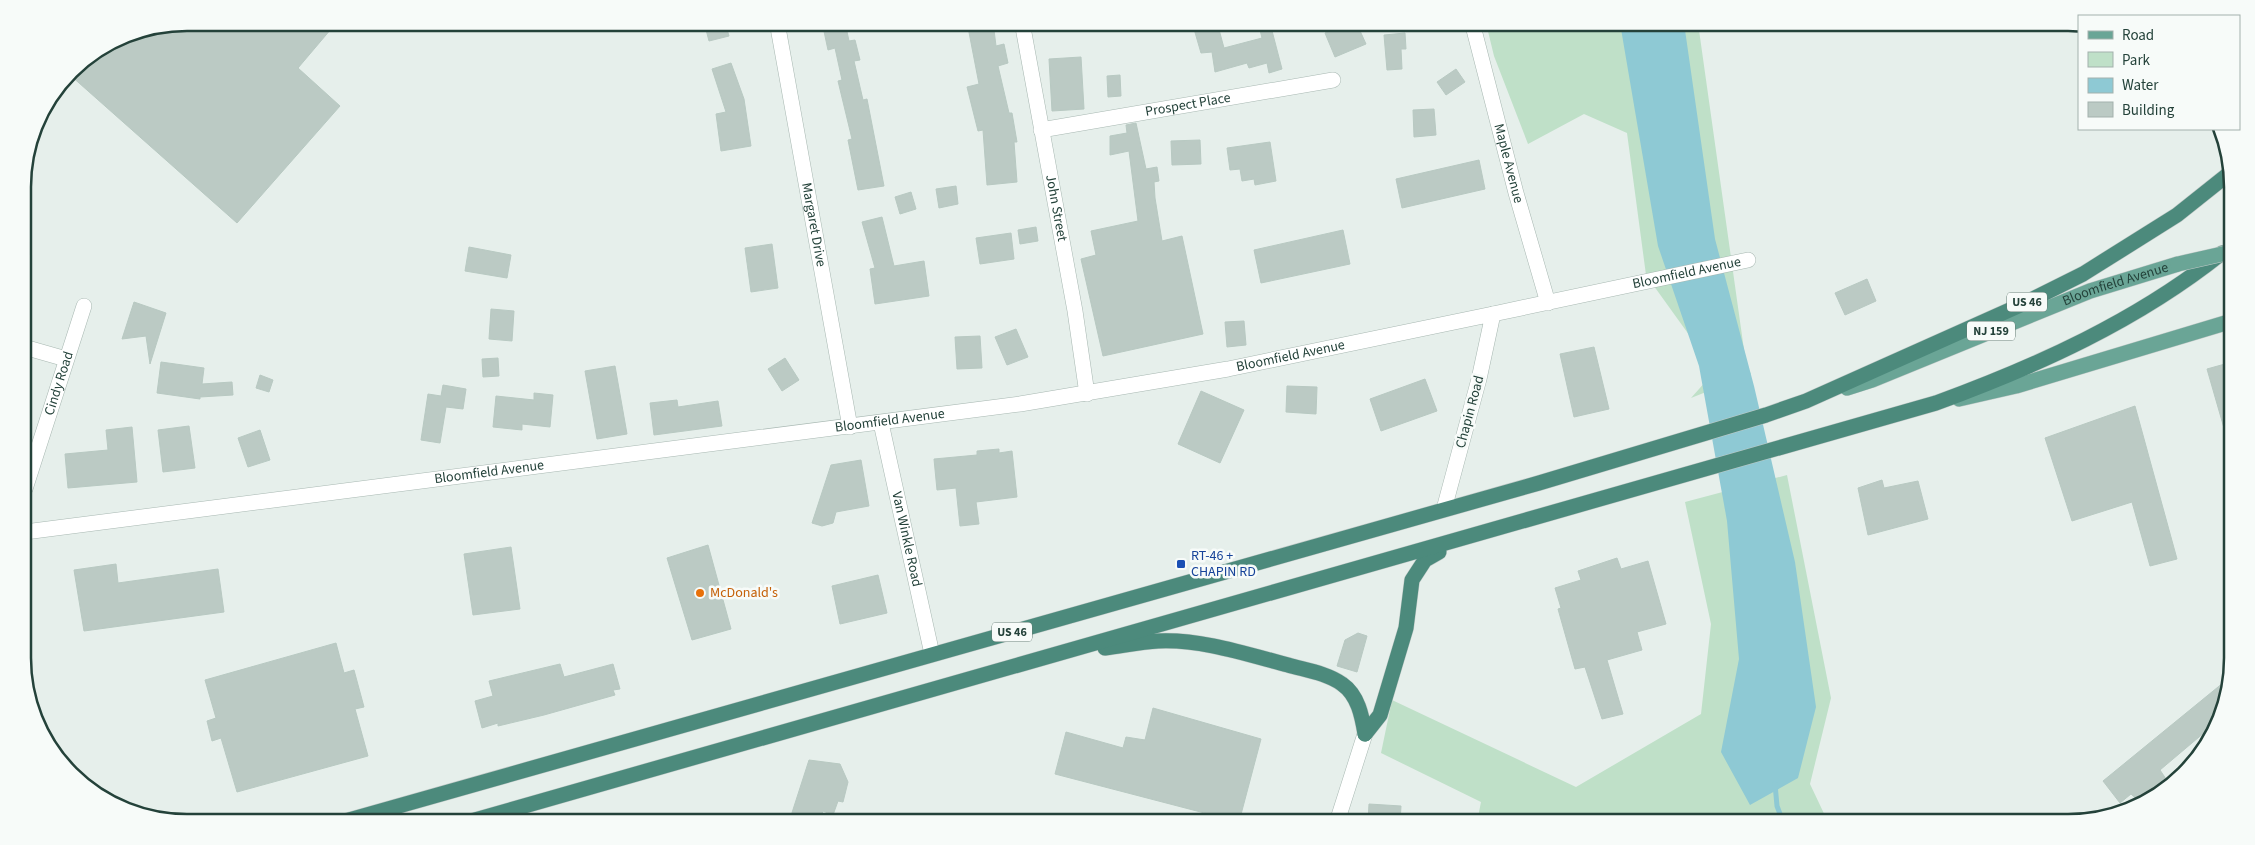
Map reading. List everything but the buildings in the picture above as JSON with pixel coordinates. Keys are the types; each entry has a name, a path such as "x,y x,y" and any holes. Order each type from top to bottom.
{"highway":[{"name":"US 46","path":"370,814 1682,442 1766,415 1806,401 2023,304 2083,274 2177,215 2223,178"},
{"name":"US 46","path":"497,814 1463,540 1936,403 2000,379 2100,332 2152,301 2224,251"},
{"path":"1365,734 1380,715 1406,628 1409,595 1417,569 1425,560 1463,540"},
{"path":"1052,656 1158,641 1191,642 1225,648 1325,676 1342,684 1352,694 1360,709 1365,734"}],"main road":[{"name":"Bloomfield Avenue","path":"1806,401 1872,380 2090,291 2178,264 2224,254"},
{"path":"1936,403 2016,386 2224,323"}],"street":[{"name":"Margaret Drive","path":"779,31 850,427"},
{"name":"John Street","path":"1024,31 1075,310 1087,394"},
{"name":"Maple Avenue","path":"1474,31 1516,193 1548,303"},
{"name":"Prospect Place","path":"1041,130 1333,80"},
{"name":"Bloomfield Avenue","path":"31,531 881,423 1087,394 1228,369 1748,260"},
{"name":"Cindy Road","path":"31,466 84,306"},
{"name":"Chapin Road","path":"1444,510 1479,379 1493,314"},
{"path":"32,349 66,359"},
{"name":"Van Winkle Road","path":"881,423 932,654"},
{"path":"1340,813 1365,734"}],"green space":[{"path":"1488,31 1699,31 1746,364 1751,374 1691,398 1715,371 1646,275 1627,133 1584,114 1528,144 1494,56"},
{"path":"1787,475 1831,698 1810,784 1824,813 1479,813 1481,802 1381,753 1392,700 1576,787 1701,714 1711,624 1685,502"}],"water":[{"path":"1621,31 1685,31 1715,239 1754,386 1795,562 1816,707 1798,778 1750,805 1721,752 1739,659 1727,521 1699,366 1658,246"}],"waterway":[{"path":"1775,784 1777,806 1780,813"}],"place":[{"name":"RT-46 + CHAPIN RD","path":"1181,564"},
{"name":"McDonald's","path":"700,593"}]}
